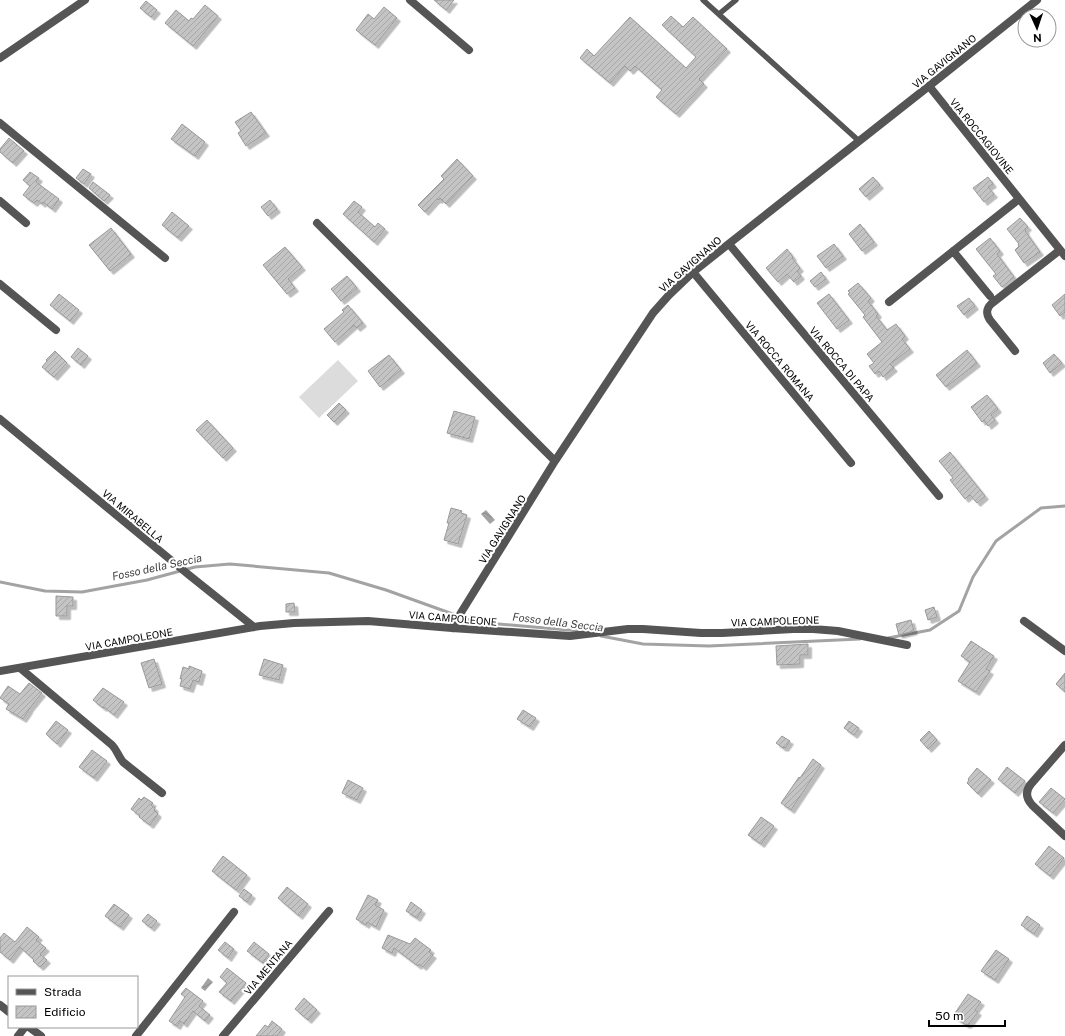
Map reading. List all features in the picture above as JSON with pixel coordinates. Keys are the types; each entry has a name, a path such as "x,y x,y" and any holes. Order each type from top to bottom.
{"street":[{"path":"0,58 85,0"},
{"path":"410,0 469,50"},
{"name":"VIA GAVIGNANO","path":"452,628 556,461 656,310 671,292 729,244 1037,0"},
{"name":"VIA ROCCAGIOVINE","path":"929,86 1063,253"},
{"path":"0,123 165,258"},
{"path":"889,302 1019,199"},
{"path":"0,201 26,223"},
{"path":"317,222 556,461"},
{"name":"VIA ROCCA DI PAPA","path":"729,244 939,496"},
{"path":"953,251 990,296"},
{"path":"1015,351 988,318 986,312 987,309 991,304 1063,253"},
{"name":"VIA ROCCA ROMANA","path":"694,272 851,463"},
{"path":"0,284 56,330"},
{"name":"VIA MIRABELLA","path":"0,419 180,568 254,627"},
{"name":"VIA CAMPOLEONE","path":"0,671 254,627 294,623 356,621 391,622 561,636 638,629 696,633 722,633 813,628 834,630 907,645"},
{"path":"1024,621 1065,651"},
{"path":"20,668 114,747 123,762 162,793"},
{"path":"1065,745 1031,784 1028,788 1027,794 1028,800 1032,805 1065,836"},
{"name":"VIA MENTANA","path":"222,1036 329,911"},
{"path":"136,1036 234,912"},
{"path":"0,1005 8,1011"},
{"path":"18,1036 24,1028"},
{"path":"30,1028 40,1036"}],"lane":[{"path":"703,0 859,141"},
{"path":"719,14 736,0"}],"shaded area":[{"path":"338,360 358,381 319,418 299,397"}],"water":[{"path":"486,510 495,520 490,524 481,514"},
{"path":"208,978 213,982 205,991 201,988"}],"building":[{"path":"434,0 454,0 446,10"},
{"path":"146,1 157,10 151,17 140,8"},
{"path":"205,5 218,16 193,46 165,23 176,10 189,21 191,18 193,19"},
{"path":"384,7 397,18 375,45 356,30 368,14 374,19"},
{"path":"671,16 683,27 693,17 727,49 699,79 704,84 676,114 656,97 662,90 635,66 630,71 625,66 610,83 580,58 587,49 594,56 630,17 686,68 696,57 662,25"},
{"path":"251,112 266,133 246,146 238,133 241,131 235,122"},
{"path":"182,124 205,142 195,156 171,139"},
{"path":"9,138 24,151 13,163 0,152 0,149"},
{"path":"457,159 473,176 446,204 440,198 439,200 437,199 425,212 418,205 444,179 441,176"},
{"path":"83,169 91,174 84,184 76,178"},
{"path":"30,172 39,178 36,182 59,199 52,209 43,202 42,204 37,200 34,203 23,195 30,186 23,180"},
{"path":"873,177 880,185 866,197 859,189"},
{"path":"988,177 993,184 988,187 994,194 984,202 973,188"},
{"path":"93,182 110,195 104,201 89,188"},
{"path":"270,200 277,209 268,216 261,207"},
{"path":"354,201 362,207 358,212 375,227 378,223 385,229 374,242 343,214"},
{"path":"172,212 189,226 178,238 162,225"},
{"path":"1020,218 1028,227 1025,231 1040,252 1024,263 1015,250 1019,244 1007,229"},
{"path":"860,224 874,242 862,251 849,234"},
{"path":"111,228 131,254 110,271 89,245"},
{"path":"990,238 1000,251 997,254 1014,277 1002,287 993,276 996,274 976,249"},
{"path":"834,244 843,256 826,268 817,256"},
{"path":"285,247 302,267 288,279 295,288 287,294 263,265"},
{"path":"787,249 800,268 797,271 801,276 794,282 787,274 778,282 766,268"},
{"path":"821,272 826,279 815,287 810,281"},
{"path":"347,276 357,288 341,301 331,289"},
{"path":"858,283 871,298 868,301 878,314 876,316 887,330 896,324 905,336 902,339 910,349 890,364 894,368 883,377 879,371 875,374 869,366 874,363 867,354 882,342 863,317 865,315 848,294 850,293 848,291"},
{"path":"59,294 79,310 70,321 50,305"},
{"path":"829,294 849,320 837,329 817,303"},
{"path":"1065,294 1065,312 1060,316 1052,305"},
{"path":"969,298 975,306 964,315 957,306"},
{"path":"348,305 363,323 357,328 354,325 335,342 324,329 344,312 342,310"},
{"path":"78,348 88,356 81,365 71,357"},
{"path":"967,350 977,363 946,387 936,375"},
{"path":"55,351 67,363 54,377 42,367 47,361 46,360"},
{"path":"1054,354 1062,363 1050,373 1043,363"},
{"path":"389,355 401,370 380,387 368,371"},
{"path":"987,395 998,409 991,415 995,420 988,426 984,420 982,422 971,407"},
{"path":"339,403 346,410 334,422 327,415"},
{"path":"454,411 475,417 469,439 447,433"},
{"path":"207,420 233,448 223,458 196,430"},
{"path":"950,452 985,496 977,503 970,495 965,499 950,480 953,478 939,461"},
{"path":"451,508 462,511 461,513 467,515 458,544 444,540 449,523 447,523"},
{"path":"56,596 73,597 73,606 67,606 67,616 56,616"},
{"path":"294,603 295,612 286,612 286,604"},
{"path":"934,607 937,617 928,620 925,610"},
{"path":"911,620 914,631 899,635 896,624"},
{"path":"971,641 994,656 986,669 990,671 976,692 958,681 970,662 961,656"},
{"path":"808,644 808,655 800,655 800,664 777,665 776,646"},
{"path":"154,659 162,684 149,688 141,663"},
{"path":"264,659 283,665 279,680 259,675"},
{"path":"189,666 202,671 199,682 193,680 190,689 180,686 183,667 189,669"},
{"path":"1065,673 1065,692 1056,684"},
{"path":"29,683 42,693 23,719 6,709 9,704 0,698 8,686 20,694"},
{"path":"103,688 124,702 114,715 93,700"},
{"path":"523,710 536,718 530,727 517,719"},
{"path":"56,721 68,730 57,744 46,734"},
{"path":"849,721 859,728 854,735 844,728"},
{"path":"929,731 937,740 928,749 920,740"},
{"path":"782,736 790,741 785,748 776,743"},
{"path":"92,750 107,761 94,778 79,767"},
{"path":"813,759 821,765 791,810 781,803"},
{"path":"1007,767 1025,781 1015,793 998,779"},
{"path":"977,768 991,780 978,794 967,783 969,780 968,779"},
{"path":"348,780 363,788 357,800 342,793"},
{"path":"1051,788 1065,799 1053,813 1039,802"},
{"path":"144,797 153,803 151,805 155,808 154,810 158,814 150,825 131,809 139,798 141,800"},
{"path":"761,817 774,826 761,844 748,835"},
{"path":"1049,846 1064,858 1050,876 1035,864"},
{"path":"223,856 247,875 236,890 212,871"},
{"path":"287,887 308,904 299,916 278,898"},
{"path":"244,889 252,895 247,902 239,896"},
{"path":"368,895 378,900 375,905 384,910 376,927 367,922 366,925 356,919"},
{"path":"411,902 422,910 417,918 406,911"},
{"path":"114,904 129,915 120,927 105,916"},
{"path":"148,914 157,921 151,928 142,921"},
{"path":"1027,916 1040,925 1034,934 1021,925"},
{"path":"27,927 39,937 36,940 46,948 40,954 47,960 40,967 20,947 10,960 0,952 0,938 4,933 15,942"},
{"path":"388,935 410,944 415,938 431,950 429,952 433,955 423,967 419,964 418,966 394,948 392,953 382,948"},
{"path":"225,942 234,949 228,958 218,950"},
{"path":"254,942 269,954 263,963 247,951"},
{"path":"996,950 1009,959 995,980 981,971"},
{"path":"227,968 246,983 231,1001 219,992 227,983 220,977"},
{"path":"186,988 203,1001 199,1006 210,1015 205,1021 193,1011 184,1024 180,1021 177,1026 169,1021 185,997 181,994"},
{"path":"968,994 981,1002 975,1010 978,1012 968,1025 966,1025 953,1016"},
{"path":"304,998 317,1010 308,1020 295,1009"},
{"path":"272,1021 282,1029 277,1036 256,1036 265,1025 268,1027"}],"waterway":[{"name":"Fosso della Seccia","path":"888,638 930,630 959,611 973,577 996,541 1041,508 1065,506"},
{"name":"Fosso della Seccia","path":"0,582 45,591 82,592 147,580 195,567 230,564 329,573 386,590 475,622 580,631"},
{"name":"Fosso della Seccia","path":"601,636 643,644 709,646 860,639"}]}
